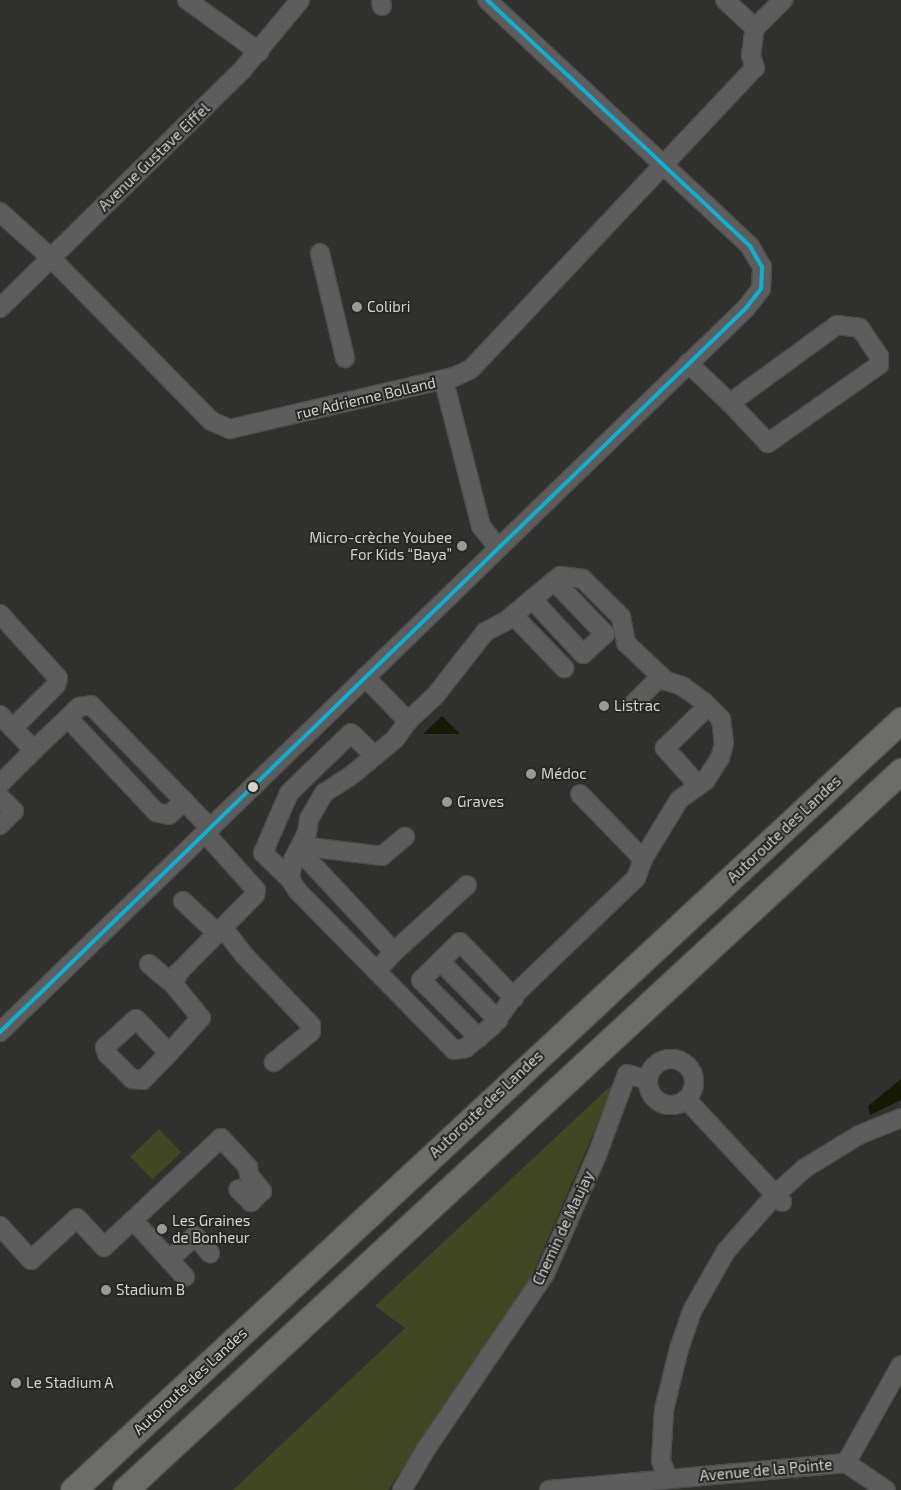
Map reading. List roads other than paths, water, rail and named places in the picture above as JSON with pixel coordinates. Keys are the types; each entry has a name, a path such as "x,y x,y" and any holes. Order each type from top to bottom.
{"highway":[{"path":"795,819 901,707"},
{"name":"Autoroute des Landes","path":"73,1490 901,720"},
{"path":"125,1490 901,770"}],"street":[{"path":"188,0 259,52"},
{"name":"Avenue Gustave Eiffel","path":"0,308 259,52 300,0"},
{"path":"0,1032 688,363 761,289 762,267 750,246 486,0"},
{"path":"725,0 754,36 782,0"},
{"name":"rue Adrienne Bolland","path":"0,212 50,258 211,422 230,429 454,377 471,369 755,68 754,36"},
{"path":"320,253 345,358"},
{"path":"688,363 768,443 878,365 879,356 860,328 837,325 730,403"},
{"path":"446,390 481,526 498,548"},
{"path":"290,879 293,860 300,848 309,819 324,793 375,756 435,696 485,632 513,615 560,576 583,579 621,617 626,643 661,676 682,686 708,706 721,719 724,744 715,769 679,800 643,860 636,878 514,998 498,1020 479,1038 466,1048 454,1050 401,999 377,971 263,853 289,792 351,733 375,756"},
{"path":"532,599 583,654 605,634 554,581"},
{"path":"0,614 58,678 56,685 13,728"},
{"path":"513,615 564,668"},
{"path":"634,704 661,676"},
{"path":"365,677 408,721"},
{"path":"0,784 79,707 91,705 184,801 256,890 220,931 178,973 174,985"},
{"path":"698,785 665,748 708,706"},
{"path":"0,715 34,750"},
{"path":"68,718 159,814 169,815 184,801"},
{"path":"580,794 643,860"},
{"path":"0,797 14,811 0,825"},
{"path":"300,848 382,856 405,837"},
{"path":"300,848 394,952"},
{"path":"377,971 394,952 467,885"},
{"path":"183,901 220,931 311,1025 311,1032 274,1062"},
{"path":"401,999 460,942 514,998"},
{"path":"440,961 498,1020"},
{"path":"149,964 174,985 202,1018 169,1053"},
{"path":"421,980 479,1038"},
{"path":"666,1059 681,1061 694,1079 691,1094 680,1104 664,1104 652,1095 648,1080 649,1073 666,1059"},
{"name":"Chemin de Maujay","path":"402,1490 426,1449 545,1274 628,1074 648,1080"},
{"path":"686,1099 778,1198"},
{"path":"668,1484 661,1462 664,1410 678,1349 692,1311 726,1251 778,1198 834,1149 901,1118"},
{"path":"778,1198 838,1159 901,1129"},
{"path":"0,1226 31,1260 77,1218 104,1247 221,1138 248,1167 250,1176 262,1190 251,1202 238,1189"},
{"path":"133,1220 185,1277"},
{"path":"169,1260 195,1236 210,1253"},
{"path":"846,1463 901,1366"},
{"name":"Avenue de la Pointe","path":"549,1490 668,1484 846,1463 886,1490"}],"place":[{"name":"Colibri","path":"357,307"},
{"name":"Micro-crèche Youbee For Kids “Baya”","path":"462,546"},
{"name":"Listrac","path":"604,706"},
{"name":"Médoc","path":"531,774"},
{"name":"Graves","path":"447,802"},
{"name":"Les Graines de Bonheur","path":"162,1229"},
{"name":"Stadium B","path":"106,1290"},
{"name":"Le Stadium A","path":"16,1383"}]}
